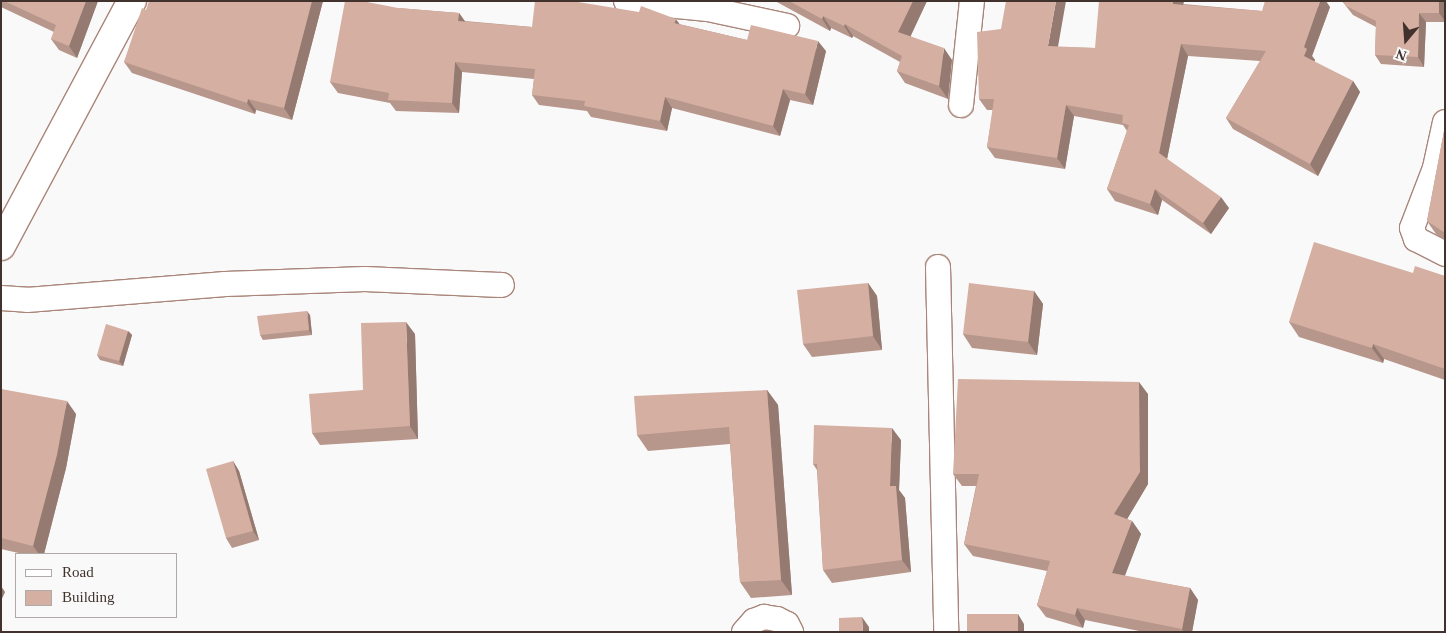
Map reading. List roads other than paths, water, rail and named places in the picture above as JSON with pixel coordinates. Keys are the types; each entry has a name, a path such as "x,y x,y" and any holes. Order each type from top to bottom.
{"street":[{"path":"7,237 78,98 132,1"},
{"path":"626,1 708,9 787,26"},
{"path":"961,105 972,1"},
{"path":"1445,122 1435,168 1412,228 1416,239 1445,254"},
{"path":"938,267 946,632"},
{"path":"1,298 27,300 225,284 365,279 502,285"},
{"path":"744,632 754,621 764,617 777,619 787,624 791,632"}]}
